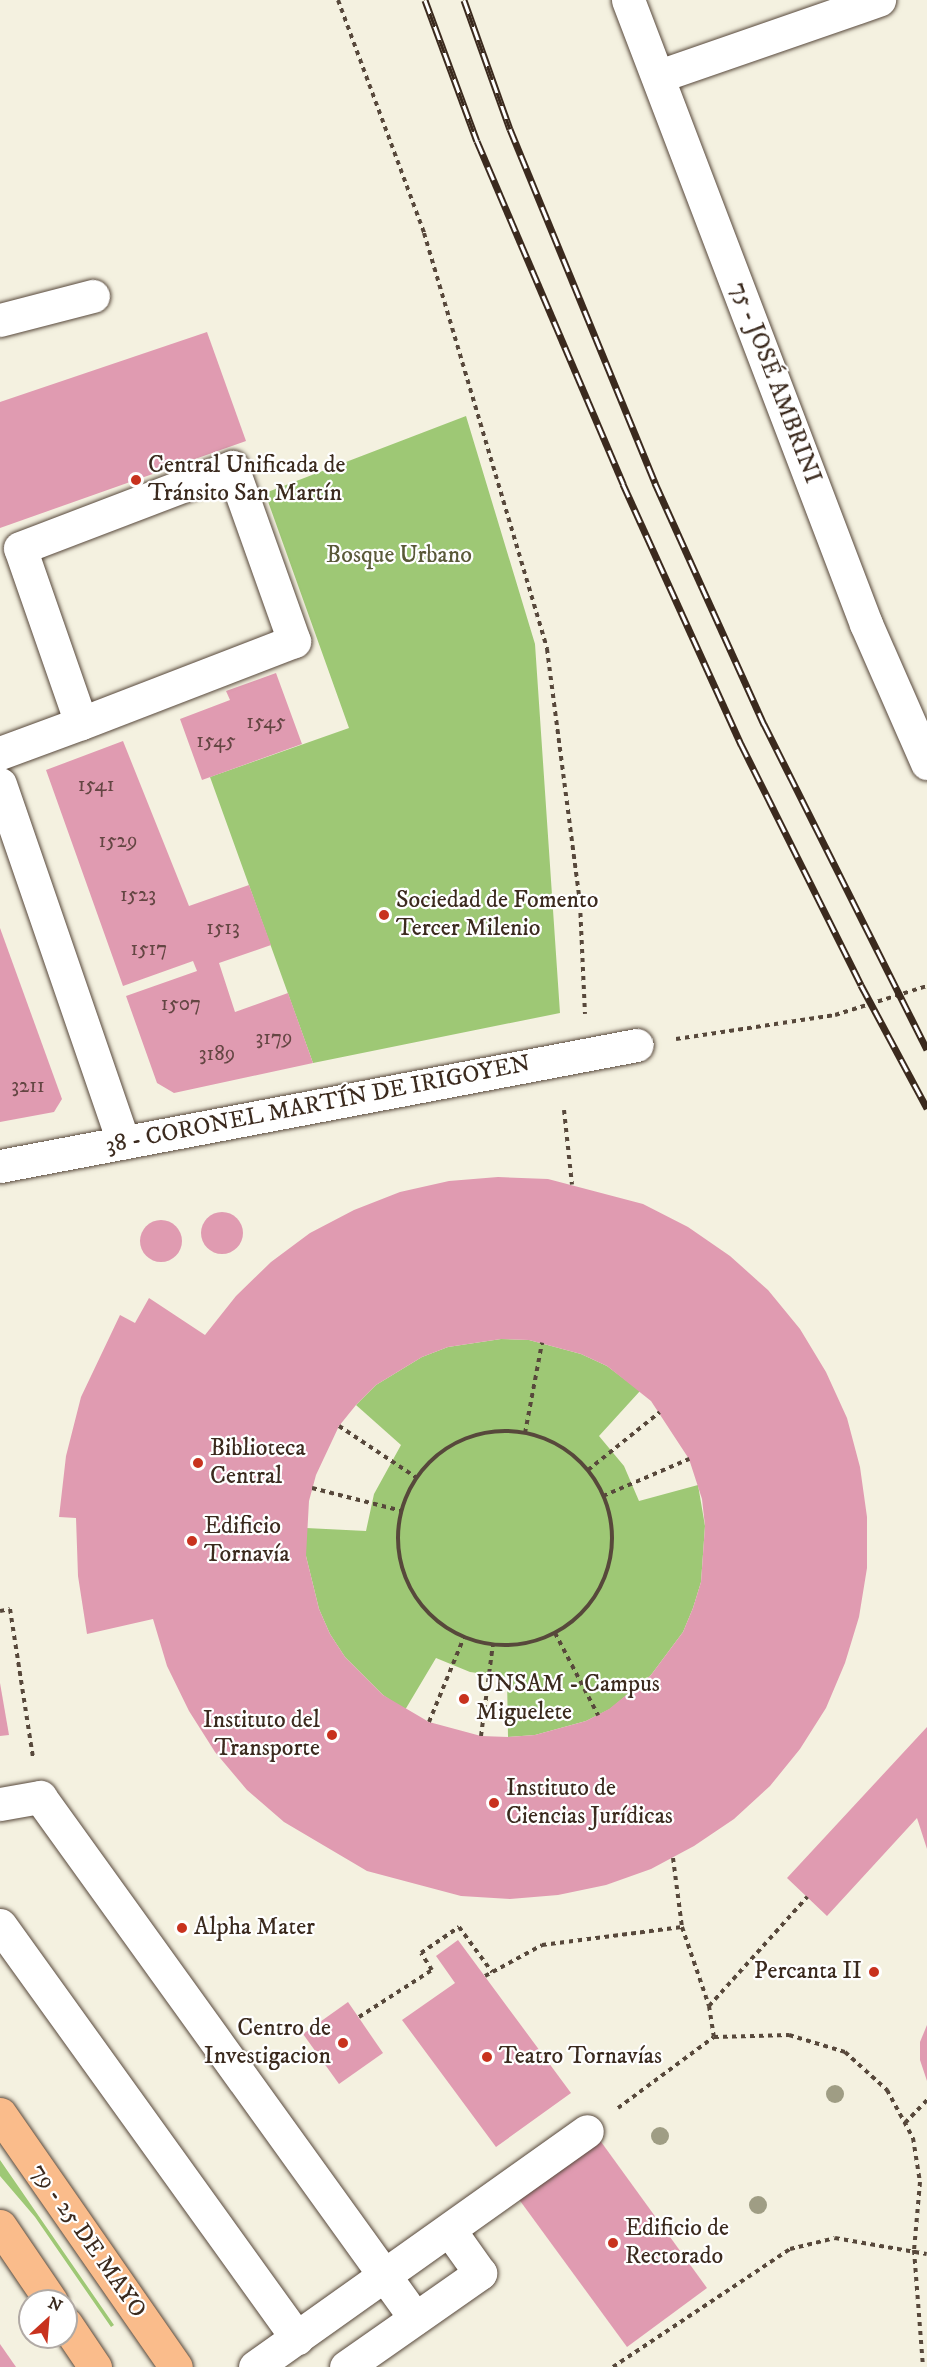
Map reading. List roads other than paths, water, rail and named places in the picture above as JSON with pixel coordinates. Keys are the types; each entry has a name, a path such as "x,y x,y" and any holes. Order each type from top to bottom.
{"main road":[{"name":"79 - 25 DE MAYO","path":"0,2114 176,2367"},
{"path":"0,2226 43,2289"},
{"path":"78,2342 95,2367"}],"street":[{"name":"75 - JOSÉ AMBRINI","path":"628,0 867,624 927,763"},
{"path":"658,76 879,0"},
{"path":"0,320 93,296"},
{"path":"0,753 81,723 294,641 232,467 20,548 81,723"},
{"path":"0,784 123,1142"},
{"name":"38 - CORONEL MARTÍN DE IRIGOYEN","path":"0,1166 637,1045"},
{"path":"0,1804 40,1797 415,2318"},
{"path":"0,1925 297,2338"},
{"path":"255,2367 587,2132"},
{"path":"346,2367 480,2273 450,2231"}],"railway":[{"path":"425,0 477,141 623,484 741,744 861,985 927,1108"},
{"path":"464,0 510,129 655,483 764,724 927,1049"}],"place":[{"name":"Central Unificada de Tránsito San Martín","path":"136,480"},
{"name":"Sociedad de Fomento Tercer Milenio","path":"384,915"},
{"name":"Biblioteca Central","path":"198,1463"},
{"name":"Edificio Tornavía","path":"192,1541"},
{"name":"UNSAM - Campus Miguelete","path":"464,1699"},
{"name":"Instituto del Transporte","path":"332,1735"},
{"name":"Instituto de Ciencias Jurídicas","path":"494,1803"},
{"name":"Alpha Mater","path":"182,1928"},
{"name":"Percanta II","path":"874,1972"},
{"name":"Centro de Investigacion","path":"343,2043"},
{"name":"Teatro Tornavías","path":"487,2057"},
{"name":"Edificio de Rectorado","path":"613,2243"}],"park label":[{"name":"Bosque Urbano","path":"399,556"}]}
